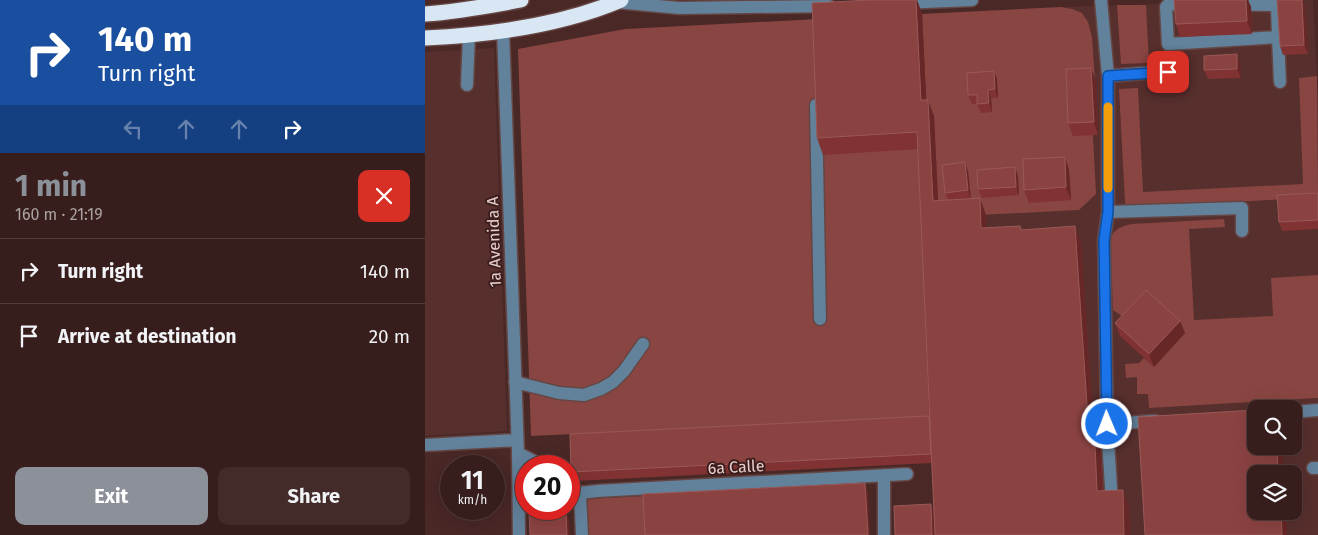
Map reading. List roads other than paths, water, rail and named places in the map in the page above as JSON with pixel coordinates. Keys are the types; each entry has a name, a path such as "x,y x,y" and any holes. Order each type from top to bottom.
{"highway":[{"path":"425,14 440,13 469,5 521,0"},
{"path":"425,38 543,24 589,12 618,1"}],"street":[{"path":"893,4 972,0"},
{"path":"1101,0 1108,76 1108,212 1104,240 1107,424 1112,503"},
{"path":"618,1 814,13 843,6"},
{"path":"1278,37 1168,44 1167,6 1169,4 1275,5 1277,8 1280,82"},
{"name":"1a Avenida A","path":"503,30 518,446 519,535"},
{"path":"467,85 469,34"},
{"path":"1108,76 1168,72"},
{"path":"815,90 820,319"},
{"path":"1108,212 1242,208 1242,230"},
{"path":"515,382 559,393 584,395 613,382 624,371 643,344"},
{"path":"1302,411 1318,410"},
{"path":"1107,424 1167,420"},
{"path":"425,445 518,446 529,455"},
{"name":"6a Calle","path":"580,493 597,490 907,474"},
{"path":"884,535 885,475"},
{"path":"580,507 582,535"}]}
